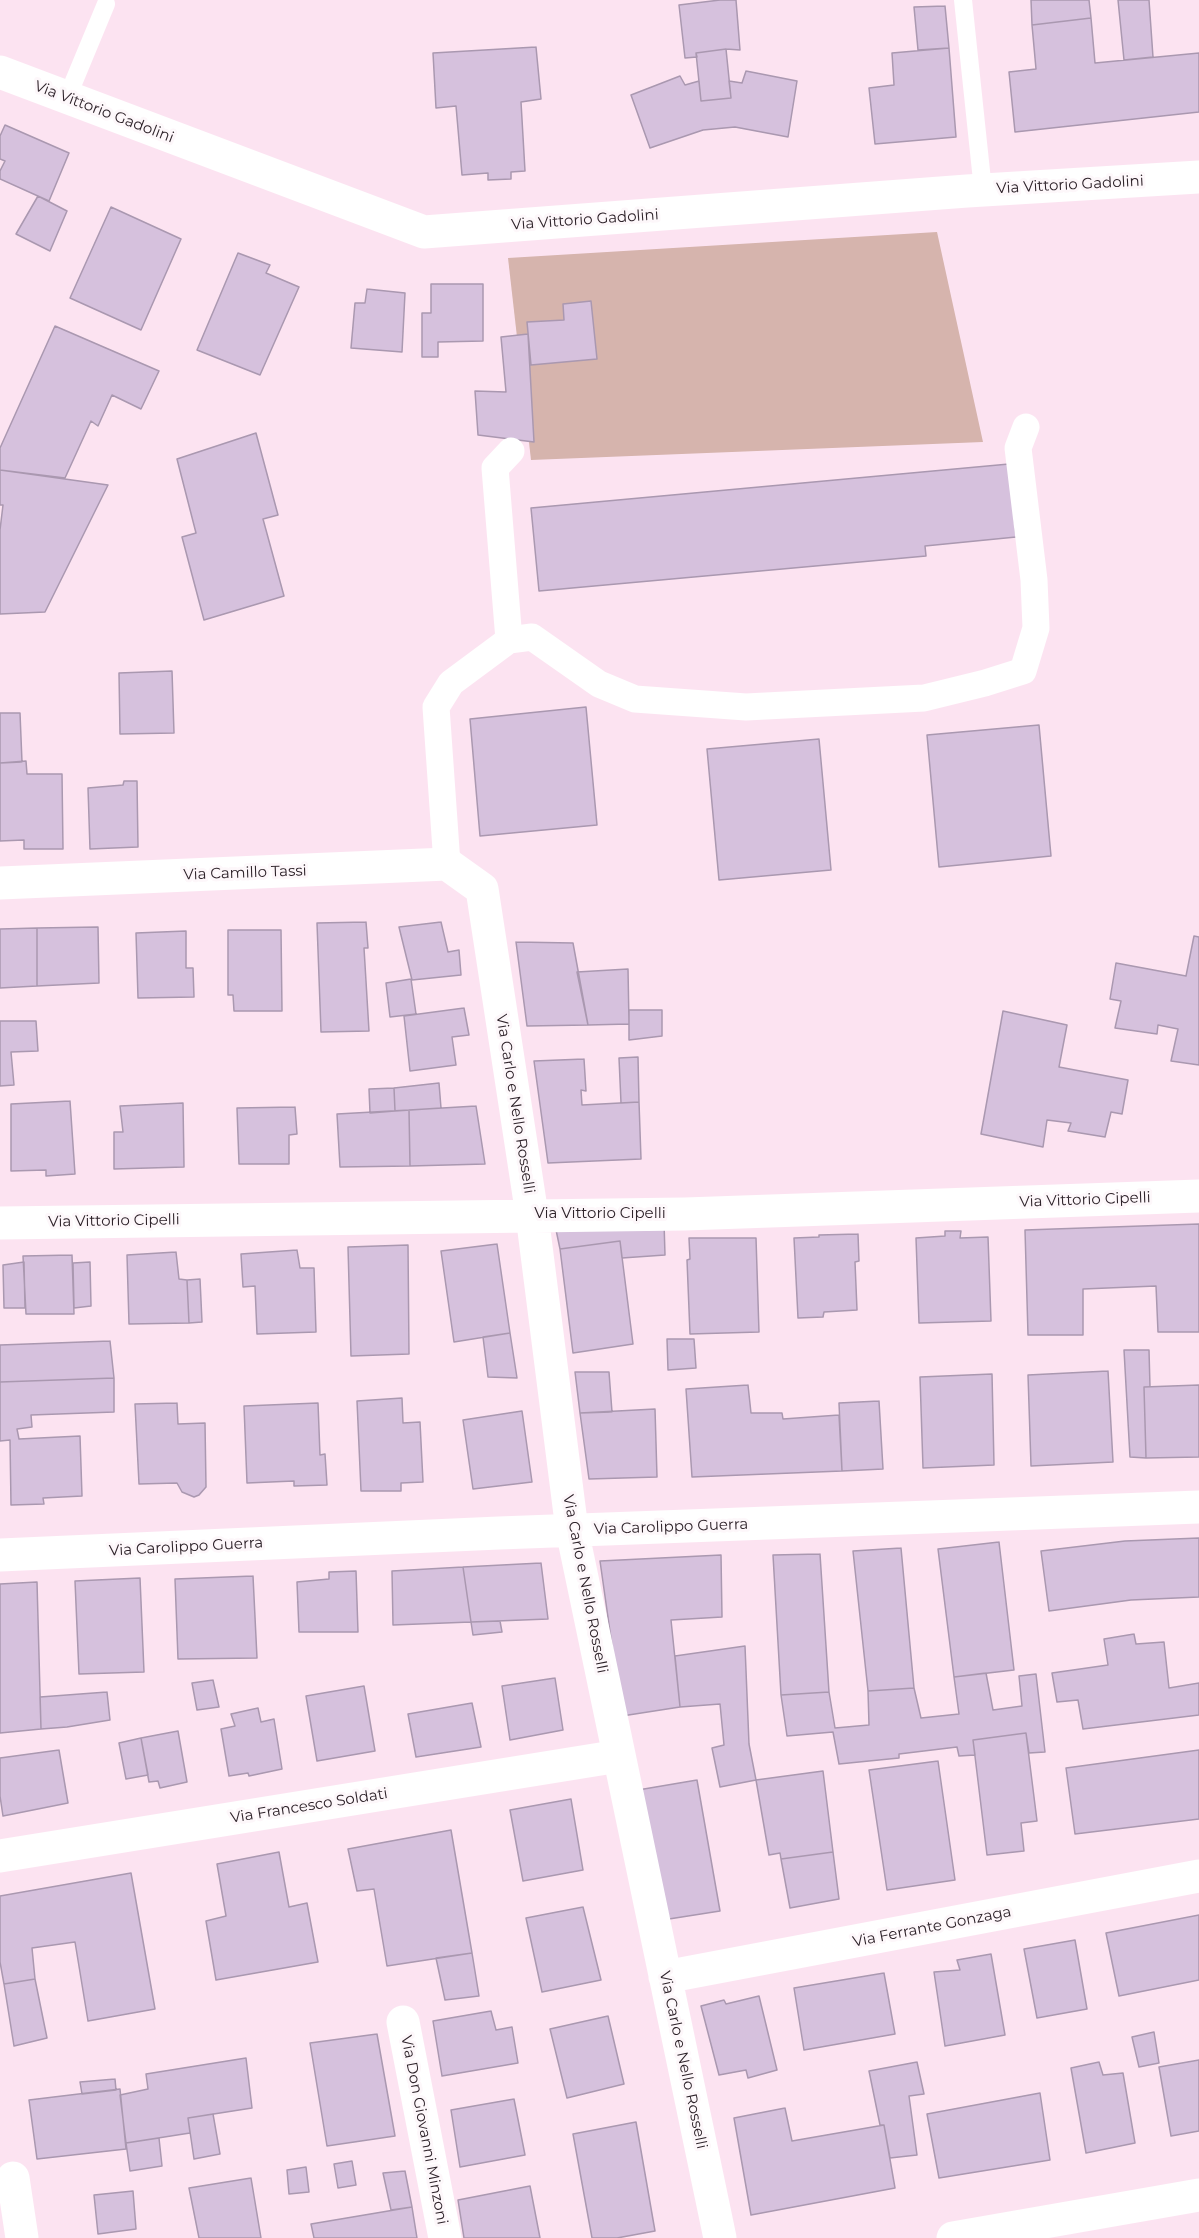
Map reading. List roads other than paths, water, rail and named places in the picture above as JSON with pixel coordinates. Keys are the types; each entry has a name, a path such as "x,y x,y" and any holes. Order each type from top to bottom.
{"street":[{"name":"Via Vittorio Gadolini","path":"0,72 424,232 983,190 1199,177"},
{"path":"447,864 436,707 451,682 509,640 532,637 599,684 635,699 746,708 924,698 1023,671 1036,628 1035,580 1018,448 1026,427"},
{"path":"509,640 495,468 511,452"},
{"name":"Via Camillo Tassi","path":"0,883 447,864"},
{"name":"Via Carlo e Nello Rosselli","path":"447,864 482,889 532,1215 572,1530 720,2238"},
{"name":"Via Vittorio Cipelli","path":"0,1223 685,1214 1199,1196"},
{"name":"Via Carolippo Guerra","path":"0,1555 572,1530 1199,1507"},
{"name":"Via Francesco Soldati","path":"0,1856 619,1756"},
{"name":"Via Ferrante Gonzaga","path":"665,1977 1199,1876"},
{"name":"Via Don Giovanni Minzoni","path":"403,2022 445,2238"},
{"path":"13,2178 22,2238"},
{"path":"953,2238 1199,2195"}],"lane":[{"path":"963,0 983,190"},
{"path":"67,98 106,4"}]}
